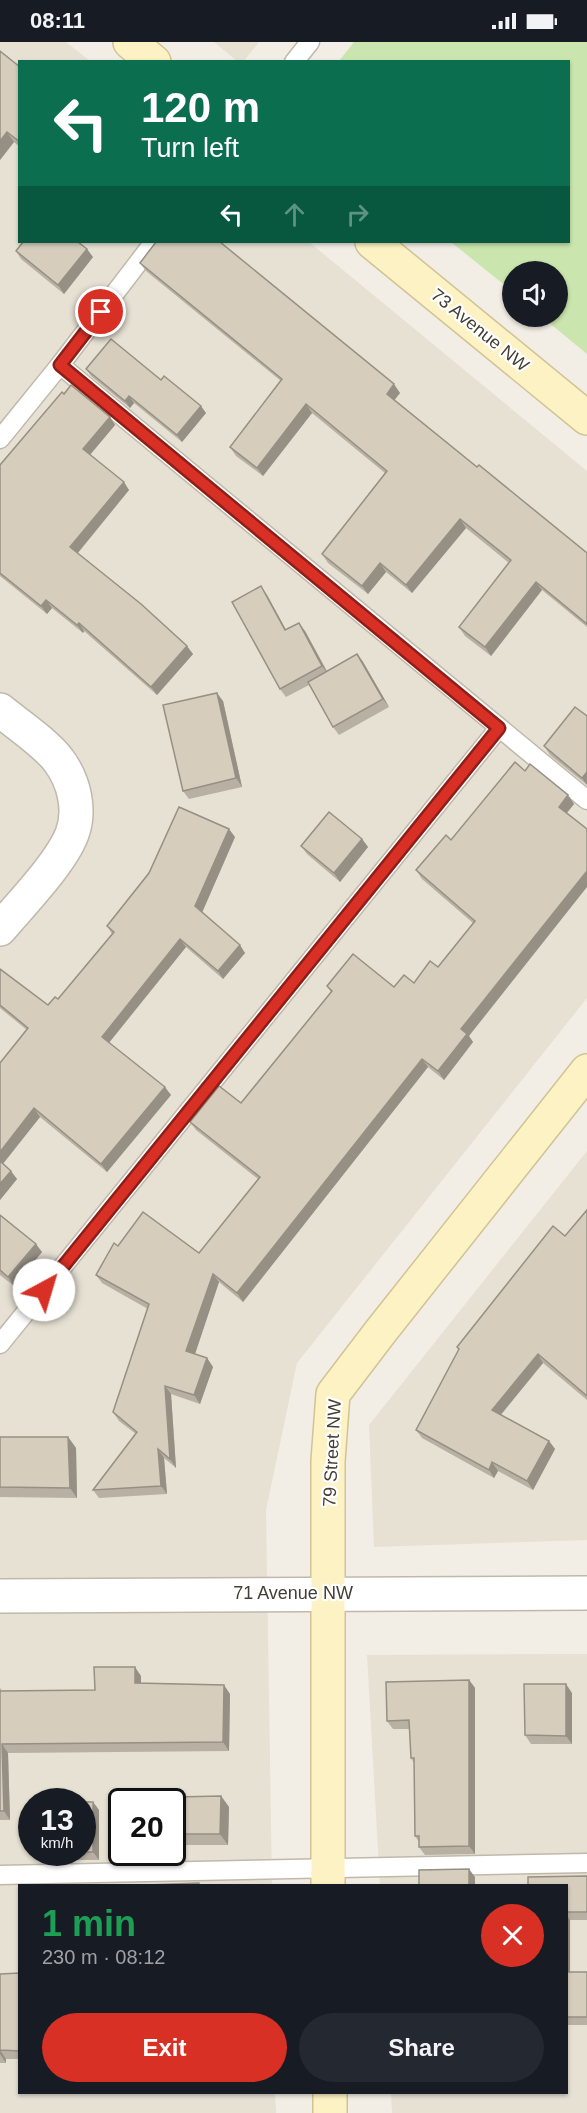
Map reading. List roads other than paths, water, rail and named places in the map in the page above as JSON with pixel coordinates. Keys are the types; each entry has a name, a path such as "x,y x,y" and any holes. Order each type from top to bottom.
{"street":[{"path":"130,42 151,60"},
{"name":"73 Avenue NW","path":"373,243 587,418"},
{"path":"0,710 59,760 70,781 77,806 72,834 57,859 0,929"},
{"name":"79 Street NW","path":"328,1877 328,1461 333,1394 587,1071"},
{"name":"71 Avenue NW","path":"0,1596 587,1593"},
{"path":"330,2094 330,2113"}],"lane":[{"path":"296,60 310,42"},
{"path":"0,439 153,243"},
{"path":"60,365 587,800"},
{"path":"0,1344 499,728"},
{"path":"0,1875 328,1877 587,1863"}]}
